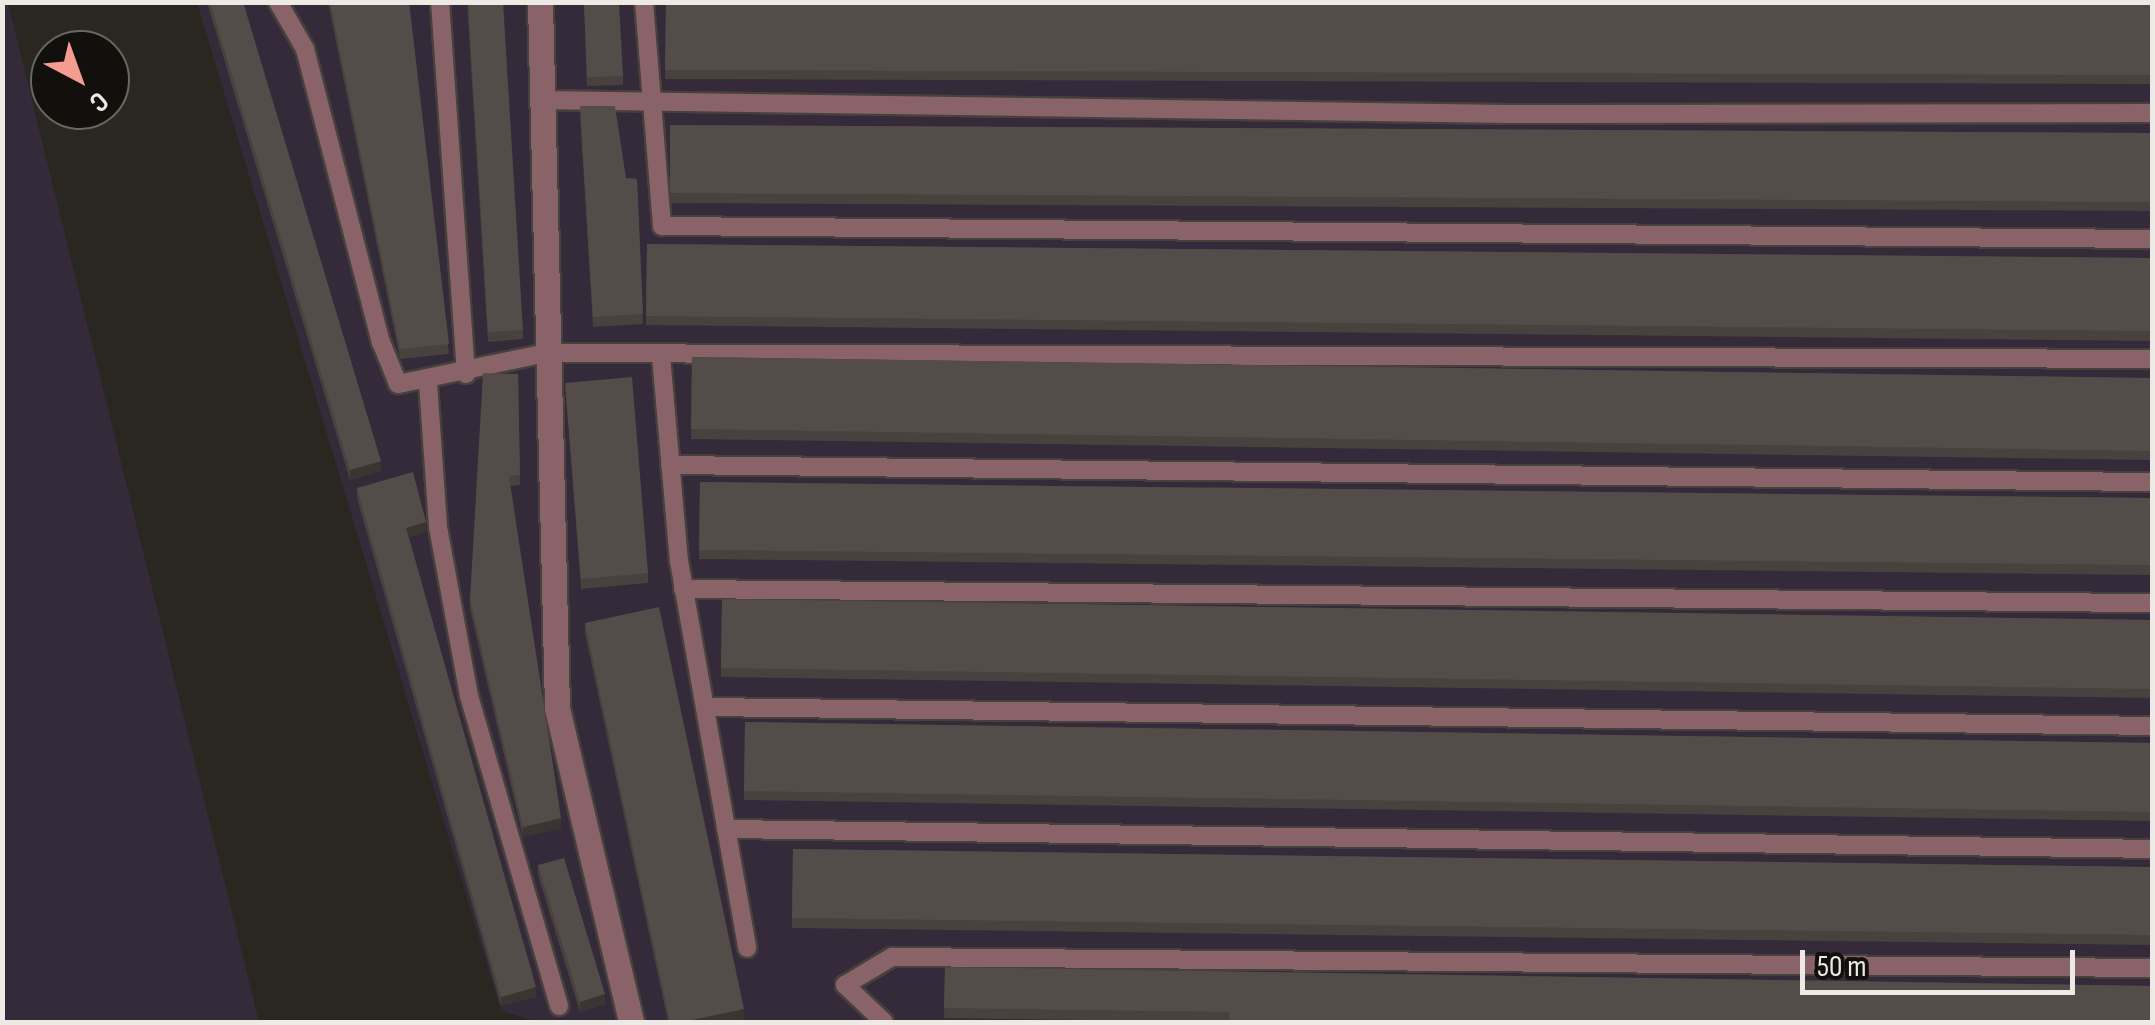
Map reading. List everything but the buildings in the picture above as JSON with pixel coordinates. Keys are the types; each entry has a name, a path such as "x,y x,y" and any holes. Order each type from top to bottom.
{"street":[{"path":"540,2 556,708 631,1022"}],"lane":[{"path":"278,2 305,49 381,342 398,384 428,383 546,353 2152,358"},
{"path":"440,2 466,374"},
{"path":"644,2 662,226 2152,239"},
{"path":"542,100 1508,114 2152,114"},
{"path":"661,356 684,589 747,948"},
{"path":"428,383 438,527 469,696 559,1006"},
{"path":"670,464 2152,482"},
{"path":"684,589 2152,603"},
{"path":"704,706 2152,726"},
{"path":"726,830 2152,849"},
{"path":"884,1022 845,986 892,957 2152,968"}],"shaded area":[{"path":"2,3 8,3 30,92 30,130 39,130 259,1022 3,1022"},
{"path":"197,3 2152,3 2152,1022 539,1022 501,1011"}]}
